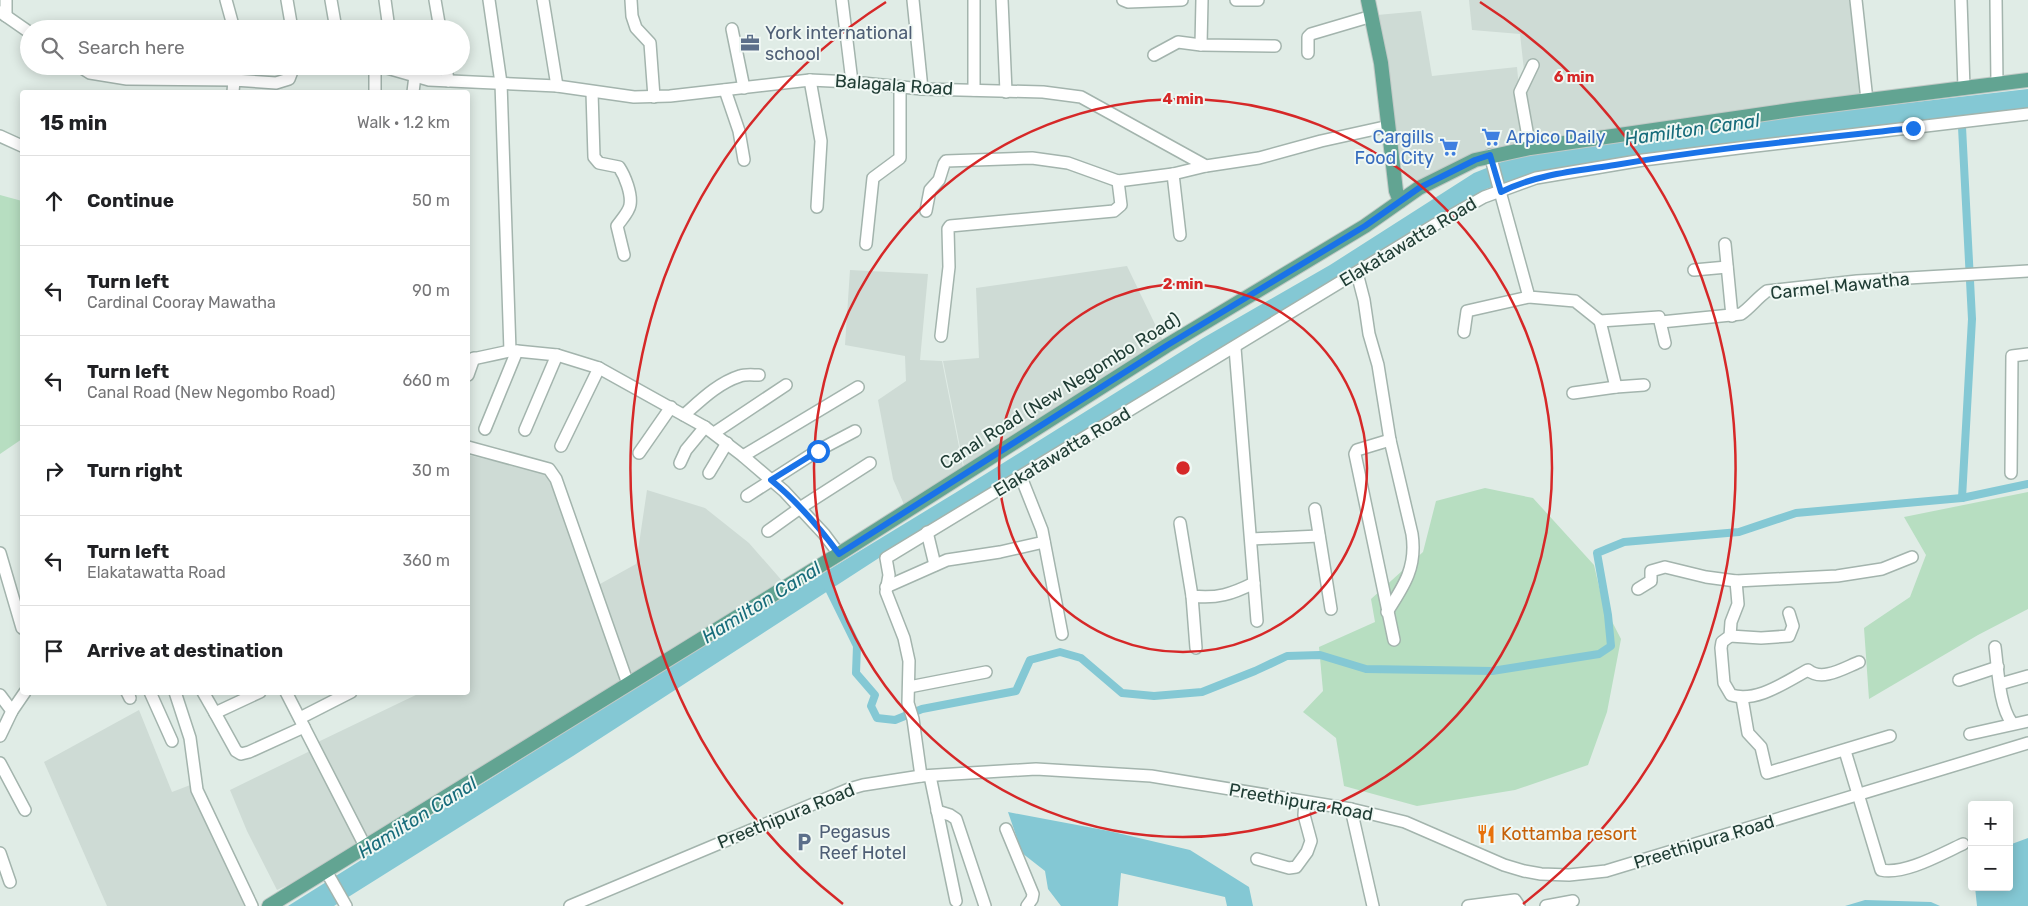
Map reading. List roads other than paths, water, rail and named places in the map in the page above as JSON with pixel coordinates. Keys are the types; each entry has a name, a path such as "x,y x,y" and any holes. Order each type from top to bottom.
{"main road":[{"path":"1368,0 1381,63 1396,191 1400,200"},
{"name":"Canal Road (New Negombo Road)","path":"269,906 327,873 365,846 839,554 1166,346 1365,226 1419,188 1475,160 1491,160 1530,148 1867,100 2028,80"},
{"path":"1394,162 1404,180 1419,188"}],"street":[{"path":"6,0 3,14 20,26"},
{"path":"226,0 232,20"},
{"path":"287,0 290,20"},
{"path":"331,0 334,20"},
{"path":"385,0 388,20"},
{"path":"435,0 438,20"},
{"path":"484,429 514,351 501,83 489,0"},
{"path":"543,0 557,86"},
{"path":"631,0 632,16 636,28 650,43 654,96"},
{"path":"842,0 852,82"},
{"path":"913,0 922,89"},
{"path":"974,0 974,90"},
{"path":"1002,0 1006,92"},
{"path":"1123,0 1128,2 1182,0"},
{"path":"1201,45 1202,0"},
{"path":"1236,0 1258,0"},
{"path":"1856,0 1867,100"},
{"path":"1962,0 1964,88"},
{"path":"1996,0 1997,84"},
{"path":"1308,53 1308,37 1311,34 1372,16"},
{"path":"732,29 744,88"},
{"path":"1154,55 1178,42 1201,45 1275,46"},
{"path":"1530,148 1520,92 1533,65"},
{"path":"105,75 127,78 234,80 276,83 289,78 290,75"},
{"path":"375,75 375,90"},
{"path":"447,75 448,81"},
{"path":"413,90 415,76"},
{"name":"Balagala Road","path":"415,76 429,80 557,86 634,97 725,90 810,80 922,89 1043,92 1082,97 1206,166"},
{"path":"233,90 234,80"},
{"path":"429,80 429,90"},
{"path":"810,80 821,141 817,206"},
{"path":"866,244 873,178 900,158 900,87"},
{"path":"725,90 739,131 744,160"},
{"path":"592,92 594,157 599,163 619,167 623,173 627,188 630,206 617,226 624,255"},
{"name":"Elakatawatta Road","path":"886,588 889,575 886,558 1235,348 1436,224 1500,189 1536,178 1643,160 2028,114"},
{"path":"926,211 930,190 939,180 946,161 1032,158 1068,163 1118,181 1173,174 1206,166 1259,158 1321,141 1389,126"},
{"path":"0,136 20,145"},
{"path":"1491,160 1529,297"},
{"path":"1173,174 1180,235"},
{"path":"941,336 949,267 948,229 950,226 1114,211 1121,205 1118,181"},
{"path":"1725,244 1732,316"},
{"path":"1694,270 1728,267"},
{"name":"Carmel Mawatha","path":"1600,321 1659,317 1661,322 1732,316 1750,309 1758,298 1767,291 1857,281 2028,271"},
{"path":"1357,273 1364,300 1369,334 1378,365 1390,440 1414,550 1404,586 1387,612"},
{"path":"1464,332 1467,310 1529,297 1575,301 1600,321 1616,387"},
{"path":"1661,322 1664,343"},
{"path":"1235,348 1242,459 1251,539 1257,621"},
{"path":"471,359 514,351 557,355 599,368 671,407 727,443 784,491 824,534 839,554"},
{"path":"2011,473 2012,356 2028,354"},
{"path":"525,430 557,355"},
{"path":"561,446 599,368"},
{"path":"684,415 712,391 741,375 760,375"},
{"path":"680,464 686,450 709,430 786,385"},
{"path":"1573,393 1644,385"},
{"path":"743,456 858,387"},
{"path":"639,453 671,407"},
{"path":"747,496 818,451 855,431"},
{"path":"1390,440 1357,450 1355,454 1394,640"},
{"path":"709,473 727,443"},
{"path":"470,448 549,469 556,479 628,684"},
{"path":"768,531 870,463"},
{"path":"1021,477 1042,530 1062,634"},
{"path":"1315,509 1331,609"},
{"path":"1180,523 1192,596 1196,648"},
{"path":"927,532 935,564"},
{"path":"1251,539 1319,536"},
{"path":"956,901 937,811 925,776 908,703 910,661 904,638 887,598 886,588 947,560 1000,552 1044,542"},
{"path":"0,553 20,621"},
{"path":"1638,588 1651,581 1650,571 1666,567 1706,577 1736,581 1837,576 1882,569 1912,557"},
{"path":"1730,636 1731,622 1738,604 1736,581"},
{"path":"1192,596 1211,598 1236,592 1254,583"},
{"path":"1789,613 1793,626 1789,636 1761,638 1730,636 1722,642 1720,648 1724,683 1731,695 1742,698 1766,692 1808,670 1813,674 1828,674 1859,662"},
{"path":"1995,647 2000,684 2008,717 2012,723"},
{"path":"1959,680 1998,667"},
{"path":"909,687 986,672"},
{"path":"2000,684 2028,676"},
{"path":"0,695 12,711"},
{"path":"0,736 12,711 23,695"},
{"path":"151,695 172,742"},
{"path":"175,695 190,738 198,790 252,906"},
{"path":"205,695 236,751 241,754 302,723 346,695"},
{"path":"215,713 254,695"},
{"path":"288,695 365,846"},
{"path":"1742,698 1748,733 1761,747 1767,773 1890,736"},
{"path":"1970,734 2012,723 2028,724"},
{"name":"Preethipura Road","path":"570,906 849,789 863,785 925,776 1036,769 1151,776 1351,808 1405,822 1504,865 1541,874 1569,875 1606,872 2028,743"},
{"path":"1845,751 1882,870 1891,872 1927,861 1963,844"},
{"path":"0,763 25,810"},
{"path":"1257,859 1289,868 1296,866 1307,852 1311,841 1304,815 1305,802"},
{"path":"1351,808 1374,906"},
{"path":"937,811 956,819 986,906"},
{"path":"1006,829 1033,894 1027,906"},
{"path":"0,853 10,882"},
{"path":"327,873 346,906"},
{"path":"1468,906 1515,900 1519,906"},
{"path":"1546,906 1573,901"}],"water":[{"path":"2028,89 2028,108 1606,164 1523,177 1486,189 882,556 573,756 334,906 288,906 641,684 955,493 1203,338 1330,265 1474,173 1519,155 1795,116"},
{"path":"1008,812 1109,831 1190,850 1249,887 1253,906 1227,906 1225,897 1121,873 1118,906 1061,906 1048,889 1045,871 1022,853"},
{"path":"2028,838 2028,906 1977,906 1975,891 2013,891 2013,844"},
{"path":"1865,900 1931,902 1940,906 1845,906"}],"waterway":[{"path":"1962,127 1972,319 1962,498"},
{"name":"Hamilton Canal","path":"825,581 857,646 856,673 875,695 871,706 877,718 895,720 922,709 1016,691 1030,660 1060,652 1081,658 1122,693 1154,696 1202,692 1287,656 1320,655 1366,669 1492,671 1599,654 1611,646 1608,615 1597,553 1624,542 1739,532 1796,513 1962,498 2028,484"}],"place":[{"name":"York international school","path":"750,43"},
{"name":"Arpico Daily","path":"1491,137"},
{"name":"Cargills Food City","path":"1449,147"},
{"name":"Kottamba resort","path":"1486,834"},
{"name":"Pegasus Reef Hotel","path":"804,842"}]}
